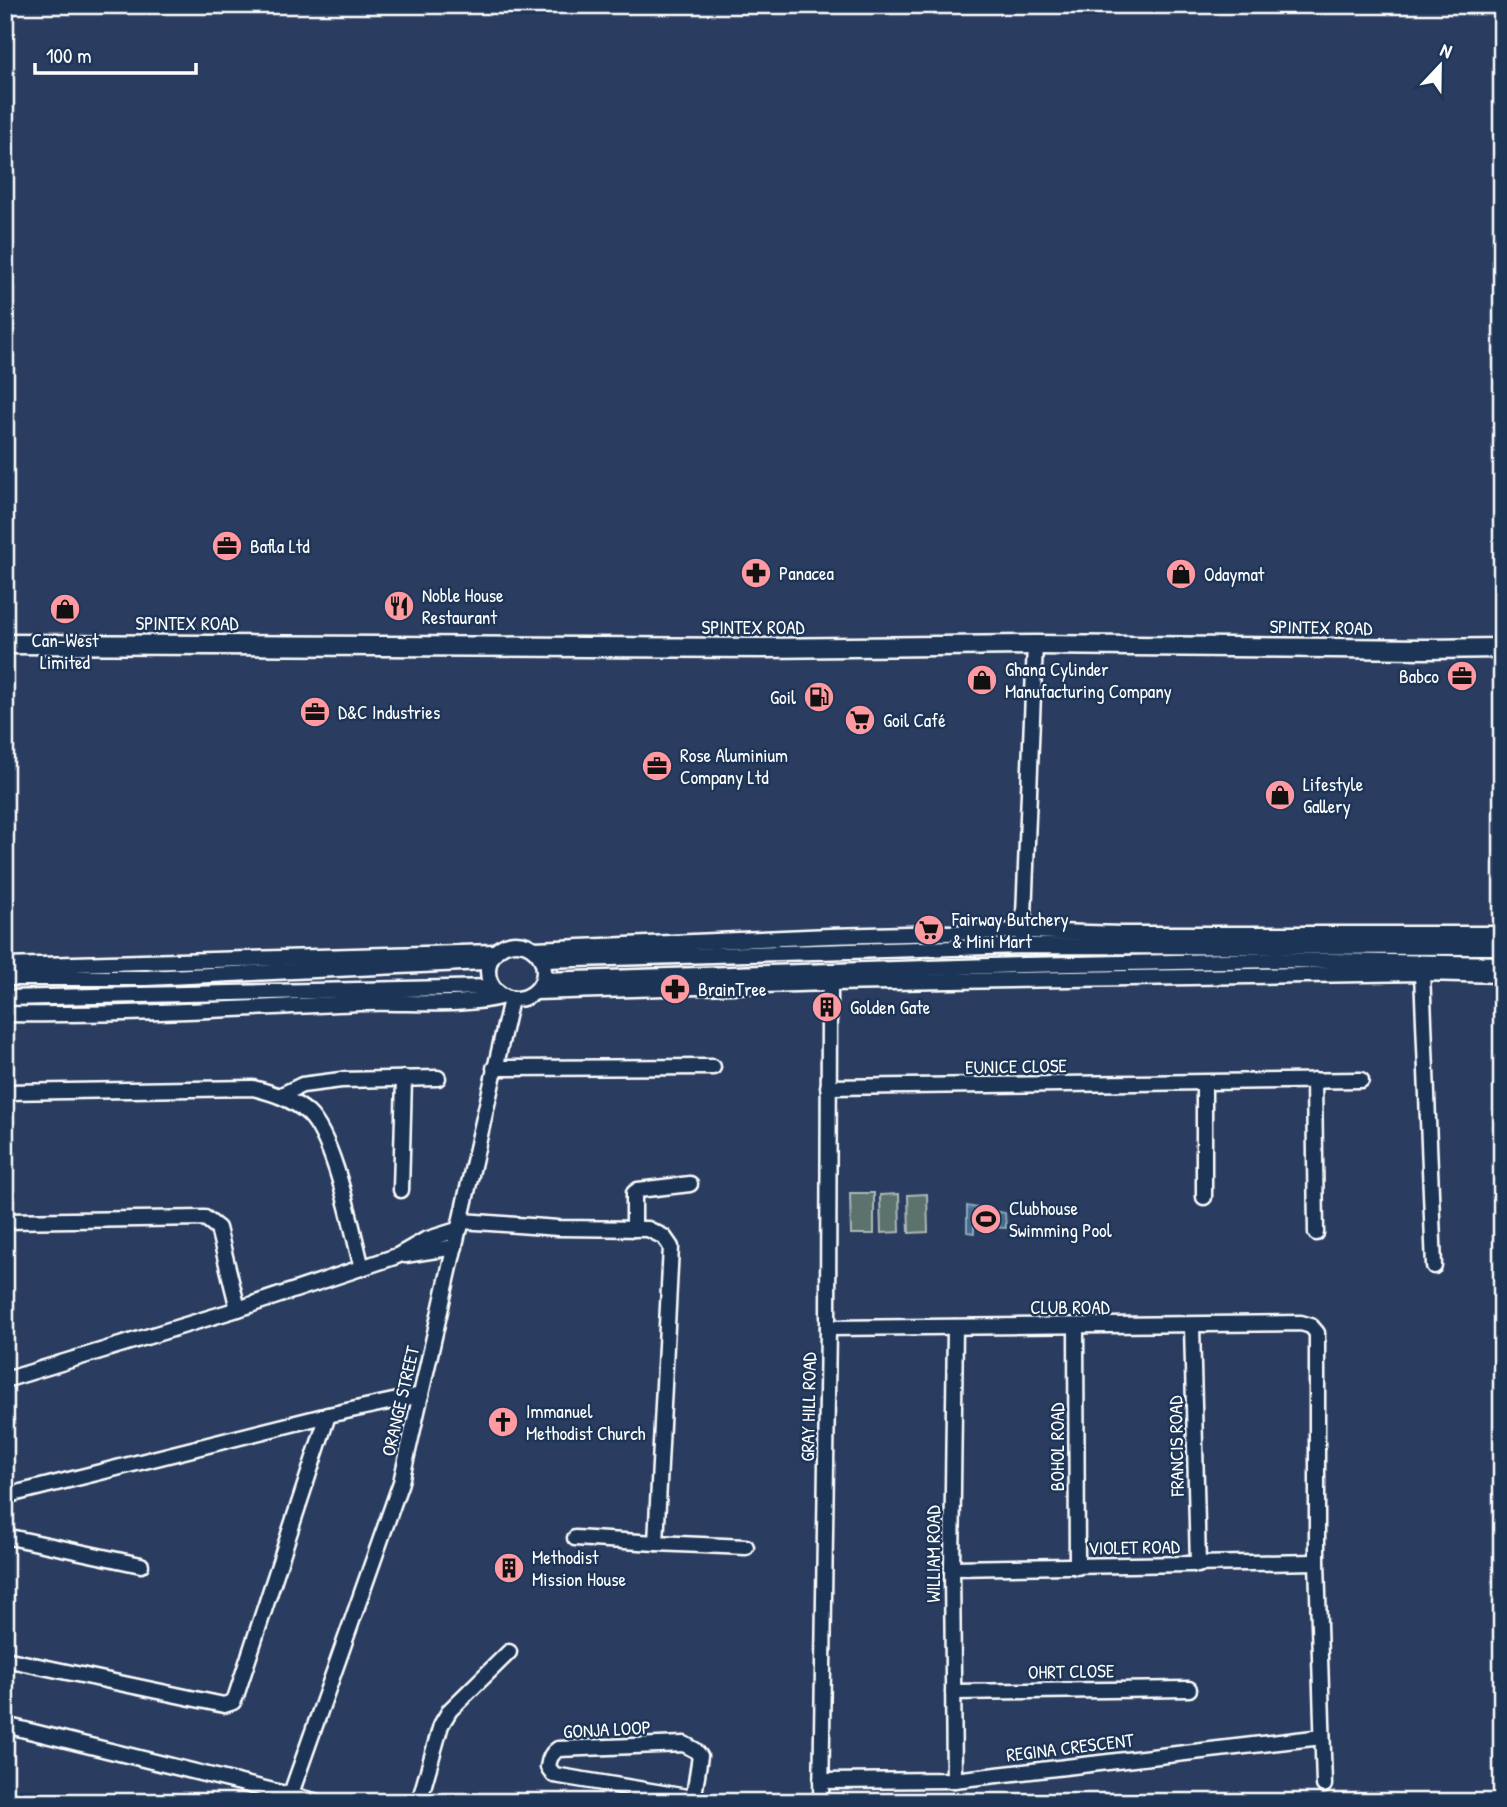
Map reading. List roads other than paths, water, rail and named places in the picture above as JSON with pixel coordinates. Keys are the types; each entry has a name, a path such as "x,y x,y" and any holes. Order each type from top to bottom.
{"main road":[{"name":"SPINTEX ROAD","path":"5,644 1502,648"}],"street":[{"path":"1023,965 1035,645"},
{"path":"1023,938 1121,934 1502,934"},
{"path":"503,994 488,975 492,957 505,944 518,942 539,955 830,936 1502,947"},
{"path":"535,992 543,980 539,955"},
{"path":"5,966 492,957"},
{"path":"5,978 146,978 492,957"},
{"path":"543,980 1277,960 1502,964"},
{"path":"5,998 503,994 524,998 535,992 830,983 1422,973 1502,975"},
{"path":"1422,973 1434,1266"},
{"name":"GRAY HILL ROAD","path":"821,1802 830,983"},
{"path":"5,1014 214,1010 395,1002 484,1002 503,994"},
{"name":"ORANGE STREET","path":"289,1798 401,1482 461,1225 494,1068 503,994"},
{"path":"494,1068 713,1067"},
{"path":"401,1190 404,1078"},
{"path":"281,1096 302,1084 341,1080 438,1078"},
{"path":"1314,1080 1316,1233"},
{"name":"EUNICE CLOSE","path":"828,1087 1361,1080"},
{"path":"1204,1083 1204,1197"},
{"path":"5,1092 253,1088 281,1096 309,1114 324,1138 338,1176 362,1268"},
{"path":"634,1229 635,1193 638,1190 690,1184"},
{"path":"5,1221 205,1218 218,1227 238,1309"},
{"path":"397,1256 425,1240 461,1225 648,1229 664,1237 671,1247 656,1543"},
{"path":"5,1380 238,1309 397,1256 455,1247"},
{"name":"CLUB ROAD","path":"828,1328 1301,1323 1311,1326 1317,1333 1317,1562"},
{"name":"BOHOL ROAD","path":"1076,1326 1077,1567"},
{"name":"FRANCIS ROAD","path":"1192,1326 1198,1565"},
{"name":"WILLIAM ROAD","path":"954,1780 952,1568 955,1327"},
{"path":"5,1496 328,1415 421,1395"},
{"path":"5,1659 224,1705 233,1702 328,1415"},
{"path":"5,1536 141,1565"},
{"path":"575,1538 746,1546"},
{"path":"1317,1562 1324,1785"},
{"name":"VIOLET ROAD","path":"952,1568 1317,1562"},
{"path":"418,1802 441,1725 450,1710 509,1652"},
{"name":"OHRT CLOSE","path":"953,1692 1189,1689"},
{"path":"5,1725 289,1798 318,1802"},
{"name":"REGINA CRESCENT","path":"821,1782 954,1780 1322,1737"},
{"name":"GONJA LOOP","path":"684,1744 700,1756 693,1800 554,1775 548,1767 549,1760 552,1753 558,1749 684,1744"}],"water":[{"name":"Clubhouse Swimming Pool","path":"967,1206 1005,1213 1006,1228 974,1226 974,1233 967,1232"}],"place":[{"name":"Bafla Ltd","path":"227,546"},
{"name":"Panacea","path":"756,573"},
{"name":"Odaymat","path":"1181,574"},
{"name":"Noble House Restaurant","path":"399,606"},
{"name":"Can-West Limited","path":"65,609"},
{"name":"Babco","path":"1462,676"},
{"name":"Ghana Cylinder Manufacturing Company","path":"982,680"},
{"name":"Goil","path":"819,697"},
{"name":"D&C Industries","path":"315,712"},
{"name":"Goil Café","path":"860,720"},
{"name":"Rose Aluminium Company Ltd","path":"657,766"},
{"name":"Lifestyle Gallery","path":"1280,795"},
{"name":"Fairway Butchery & Mini Mart","path":"929,930"},
{"name":"BrainTree","path":"675,989"},
{"name":"Golden Gate","path":"827,1007"},
{"name":"Clubhouse Swimming Pool","path":"986,1219"},
{"name":"Immanuel Methodist Church","path":"503,1422"},
{"name":"Methodist Mission House","path":"509,1568"}]}
